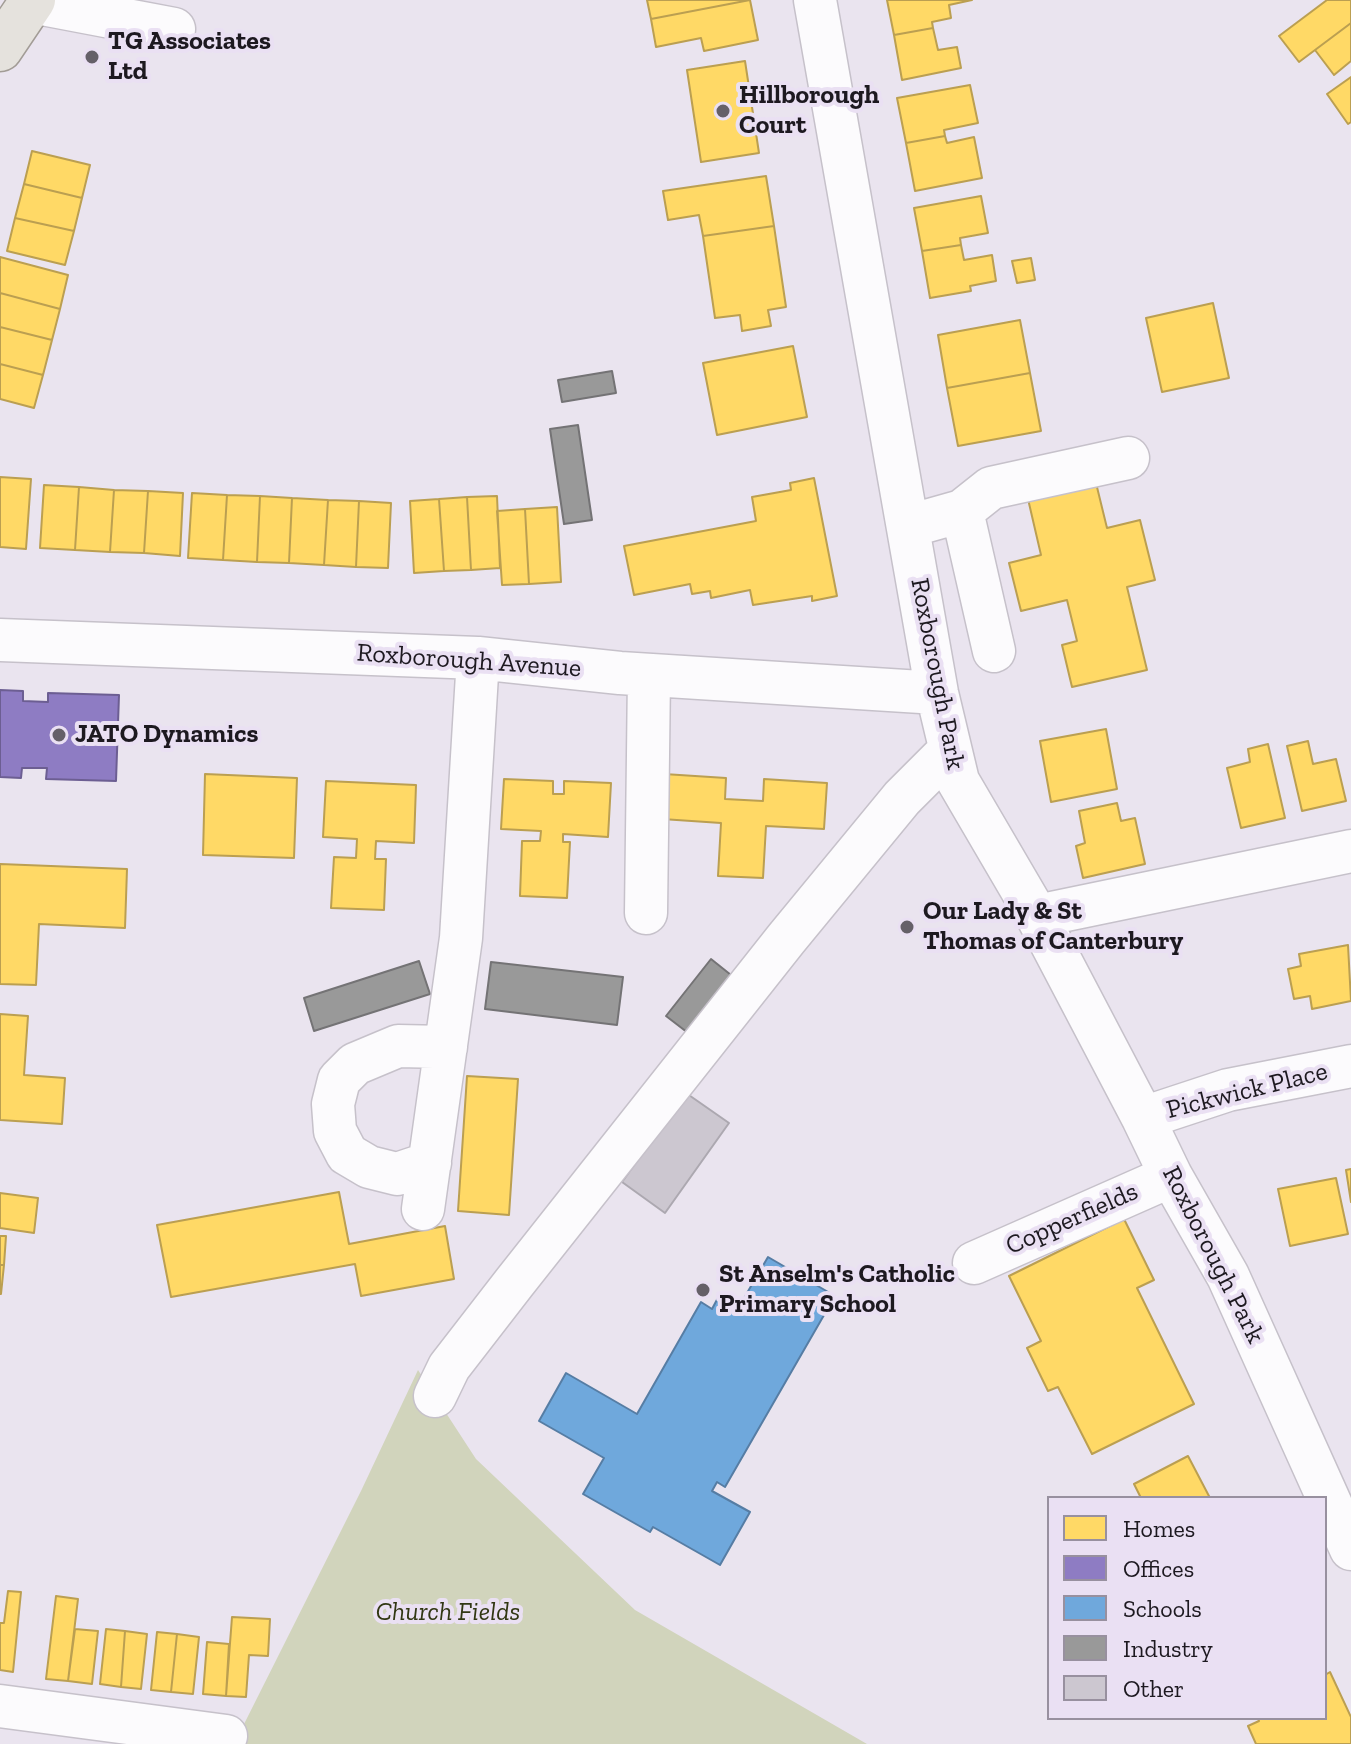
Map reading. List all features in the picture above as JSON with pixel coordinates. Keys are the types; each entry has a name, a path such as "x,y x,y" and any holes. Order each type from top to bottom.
{"main road":[{"path":"0,49 33,1"}],"street":[{"name":"Roxborough Park","path":"815,0 937,693 958,781 1037,916 1171,1176 1228,1276 1351,1549"},
{"path":"33,1 174,29"},
{"path":"909,526 962,511 991,488 1128,458"},
{"path":"962,511 994,651"},
{"name":"Roxborough Avenue","path":"0,640 478,658 635,674 937,693"},
{"path":"423,1209 461,938 478,658"},
{"path":"635,674 635,910"},
{"path":"435,1396 449,1367 786,939 902,798 950,750"},
{"path":"1037,916 1351,851"},
{"path":"430,1163 397,1174 369,1167 347,1154 335,1131 333,1104 339,1080 355,1064 398,1046 446,1047"},
{"name":"Pickwick Place","path":"1143,1118 1228,1090 1351,1066"},
{"name":"Copperfields","path":"974,1263 1171,1176"},
{"path":"0,1706 226,1736"}],"green space":[{"name":"Church Fields","path":"418,1370 476,1459 635,1610 867,1744 234,1744"}],"building: Homes":[{"path":"647,0 750,0 651,19"},
{"path":"750,0 758,40 704,51 701,38 656,47 651,19"},
{"path":"887,0 972,0 949,5 951,18 932,22 933,28 894,35"},
{"path":"1327,0 1351,0 1351,23 1299,62 1279,36"},
{"path":"1351,23 1351,61 1334,75 1315,50"},
{"path":"933,28 938,50 957,47 961,68 902,80 894,35"},
{"name":"Hillborough Court","path":"745,61 759,153 701,162 687,70"},
{"path":"1351,77 1351,122 1348,124 1327,94"},
{"path":"970,85 978,123 944,130 945,136 906,143 897,98"},
{"path":"945,136 947,143 974,137 982,178 915,191 906,143"},
{"path":"32,151 90,165 82,198 24,184"},
{"path":"766,176 774,226 703,236 699,215 668,220 663,191"},
{"path":"24,184 82,198 74,231 15,218"},
{"path":"981,196 988,233 960,238 961,245 922,251 914,208"},
{"path":"15,218 74,231 65,265 7,251"},
{"path":"774,226 786,307 768,310 771,326 742,331 740,315 715,318 703,236"},
{"path":"961,245 964,260 992,255 996,281 970,286 971,291 930,298 922,251"},
{"path":"0,257 68,275 60,309 0,293"},
{"path":"1031,258 1035,280 1017,283 1012,261"},
{"path":"0,293 60,309 52,340 0,327"},
{"path":"1213,303 1229,378 1162,392 1146,318"},
{"path":"1020,320 1030,373 947,388 938,335"},
{"path":"0,327 52,340 43,375 0,364"},
{"path":"793,346 807,417 717,435 703,363"},
{"path":"0,364 43,375 34,408 0,399"},
{"path":"1030,373 1041,431 958,446 947,388"},
{"path":"0,477 31,479 26,549 0,547"},
{"path":"814,478 837,596 812,601 812,596 753,605 750,590 711,598 710,591 692,594 690,584 634,595 624,546 756,521 752,497 791,490 790,483"},
{"path":"1096,483 1107,528 1140,520 1155,580 1127,587 1147,670 1072,687 1062,645 1077,641 1067,600 1021,611 1009,563 1041,555 1028,499"},
{"path":"44,485 79,487 75,550 40,548"},
{"path":"79,487 114,490 110,552 75,550"},
{"path":"114,490 148,491 144,553 110,552"},
{"path":"148,491 183,493 180,556 144,553"},
{"path":"192,493 227,495 223,560 188,558"},
{"path":"227,495 260,496 257,562 223,560"},
{"path":"260,496 292,498 289,563 257,562"},
{"path":"497,496 500,568 471,570 467,497"},
{"path":"467,497 471,570 444,571 439,499"},
{"path":"292,498 328,500 324,565 289,563"},
{"path":"439,499 444,571 414,573 410,501"},
{"path":"328,500 359,501 356,567 324,565"},
{"path":"359,501 391,503 388,568 356,567"},
{"path":"557,507 561,582 529,584 525,509"},
{"path":"525,509 529,584 502,585 497,511"},
{"path":"1106,729 1117,789 1051,802 1040,741"},
{"path":"1308,741 1313,764 1336,759 1346,801 1302,811 1287,746"},
{"path":"1268,744 1285,818 1241,828 1227,768 1250,762 1248,749"},
{"path":"205,774 297,778 294,858 203,855"},
{"path":"664,774 726,778 725,799 763,801 764,779 827,783 824,829 766,826 763,878 718,876 721,823 662,819"},
{"path":"504,779 553,781 553,794 564,794 564,781 611,783 608,837 563,834 563,842 570,842 567,898 520,896 522,841 540,841 541,831 501,829"},
{"path":"326,781 416,785 414,843 376,841 375,859 386,859 384,910 331,908 334,857 356,858 357,839 323,837"},
{"path":"1117,803 1121,821 1135,818 1145,864 1083,878 1076,846 1085,843 1079,811"},
{"path":"0,864 127,869 125,928 39,924 36,985 0,984"},
{"path":"1348,945 1351,1001 1312,1009 1310,996 1294,999 1288,969 1301,966 1299,954"},
{"path":"0,1014 28,1016 24,1075 65,1078 62,1124 0,1120"},
{"path":"467,1076 518,1079 509,1215 458,1211"},
{"path":"1351,1169 1351,1202 1346,1170"},
{"path":"1336,1178 1348,1234 1290,1246 1278,1189"},
{"path":"339,1192 349,1244 445,1226 454,1279 361,1296 355,1264 171,1297 157,1225"},
{"path":"0,1193 38,1198 34,1233 0,1228"},
{"path":"1124,1219 1154,1280 1137,1288 1194,1404 1092,1454 1058,1387 1048,1391 1027,1348 1041,1341 1009,1276"},
{"path":"0,1236 6,1236 4,1265 0,1265"},
{"path":"0,1265 4,1265 1,1294 0,1294"},
{"path":"1188,1456 1209,1496 1140,1496 1134,1484"},
{"path":"8,1591 21,1592 13,1672 0,1670 0,1623 4,1623"},
{"path":"56,1596 78,1599 68,1681 46,1679"},
{"path":"232,1617 270,1619 268,1656 249,1655 246,1697 226,1696"},
{"path":"75,1629 98,1631 92,1684 68,1681"},
{"path":"106,1629 125,1631 121,1687 100,1684"},
{"path":"125,1631 147,1634 141,1689 121,1687"},
{"path":"157,1632 177,1634 171,1692 151,1690"},
{"path":"177,1634 199,1637 193,1694 171,1692"},
{"path":"207,1642 229,1644 226,1696 203,1694"},
{"path":"1330,1672 1351,1717 1351,1744 1256,1744 1248,1726 1259,1720 1327,1720 1327,1674"}],"building: Offices":[{"name":"JATO Dynamics","path":"0,690 23,691 23,701 48,702 48,693 119,695 116,781 46,779 47,768 22,768 21,778 0,777"}],"building: Schools":[{"path":"768,1257 835,1296 725,1487 717,1482 712,1491 750,1512 720,1565 653,1527 650,1532 583,1494 604,1458 539,1421 566,1373 637,1414 701,1302 712,1309 720,1294 740,1305"}],"building: Industry":[{"path":"612,371 616,393 562,402 558,380"},
{"path":"578,425 592,520 564,524 550,429"},
{"path":"711,959 736,979 692,1036 666,1016"},
{"path":"419,961 430,994 314,1031 304,998"},
{"path":"491,962 623,977 617,1025 485,1009"}],"building: Other":[{"path":"686,1093 729,1123 665,1213 622,1182"}],"place":[{"name":"TG Associates Ltd","path":"92,57"},
{"name":"Hillborough Court","path":"723,111"},
{"name":"JATO Dynamics","path":"59,735"},
{"name":"Our Lady & St Thomas of Canterbury","path":"907,927"},
{"name":"St Anselm's Catholic Primary School","path":"703,1290"}]}
